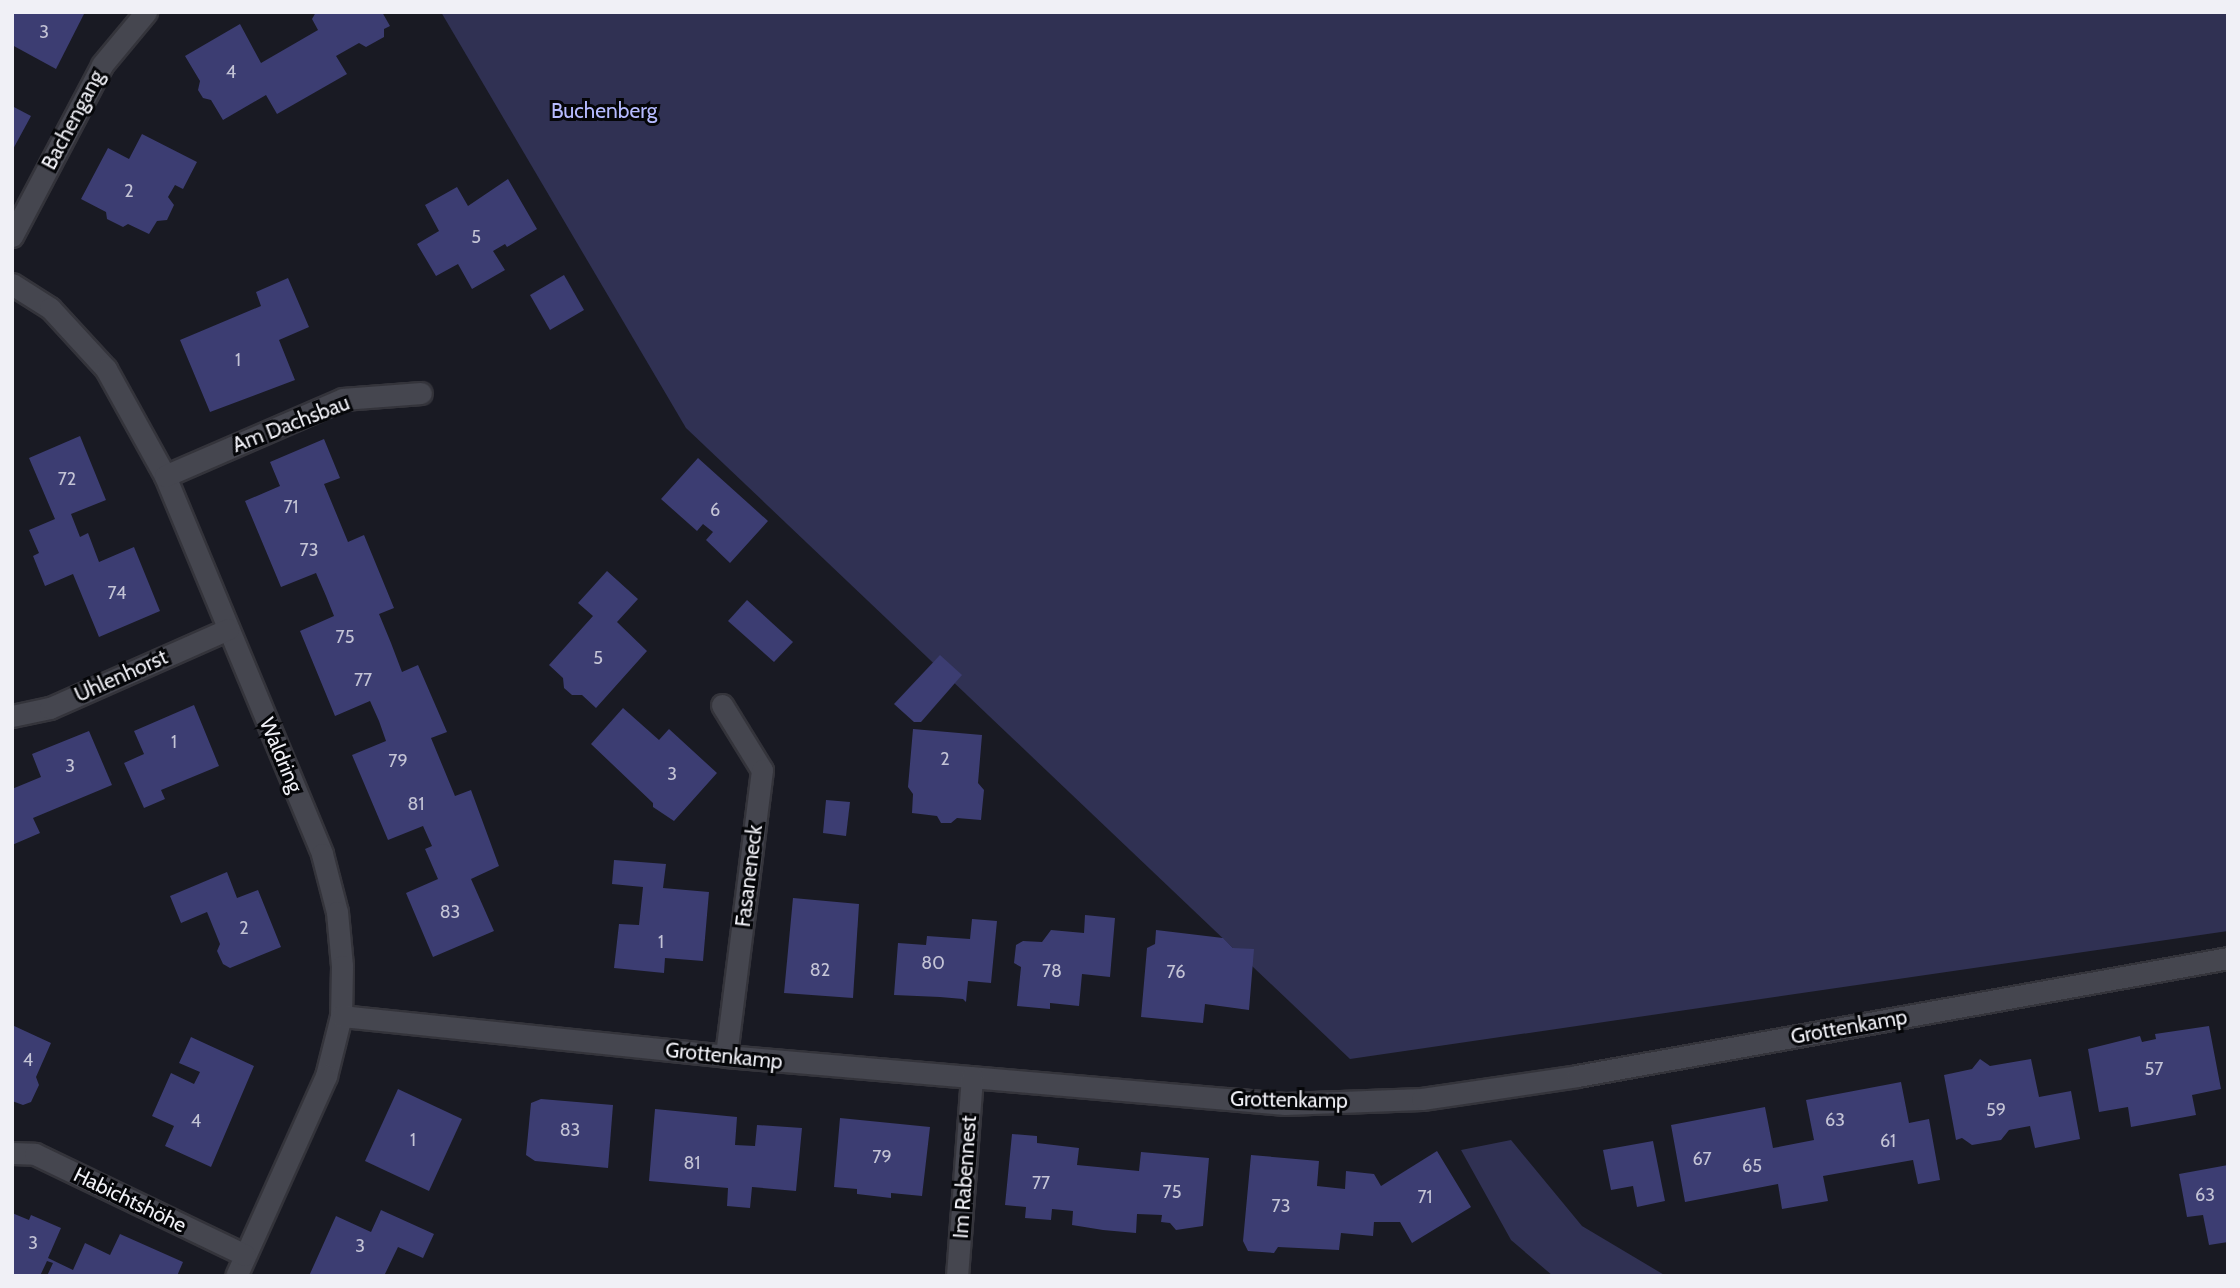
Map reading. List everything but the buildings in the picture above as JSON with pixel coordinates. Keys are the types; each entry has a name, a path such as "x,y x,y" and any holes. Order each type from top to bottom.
{"street":[{"name":"Bachengang","path":"12,236 102,65 146,12"},
{"name":"Waldring","path":"12,284 50,308 107,369 165,476 322,854 337,912 342,966 341,1016 326,1076 236,1276"},
{"name":"Am Dachsbau","path":"165,476 343,399 421,393"},
{"name":"Uhlenhorst","path":"12,716 50,708 228,629"},
{"name":"Fasaneneck","path":"722,705 762,770 726,1056"},
{"name":"Grottenkamp","path":"341,1016 726,1056 1285,1104 1422,1099 1577,1076 2228,958"},
{"name":"Im Rabennest","path":"957,1276 972,1078"},
{"name":"Habichtshöhe","path":"12,1153 35,1154 245,1255"}],"green space":[{"name":"Buchenberg","path":"441,12 2228,12 2228,931 1350,1059 686,428"},
{"path":"1511,1140 1582,1226 1666,1276 1553,1276 1511,1240 1461,1150"}]}
